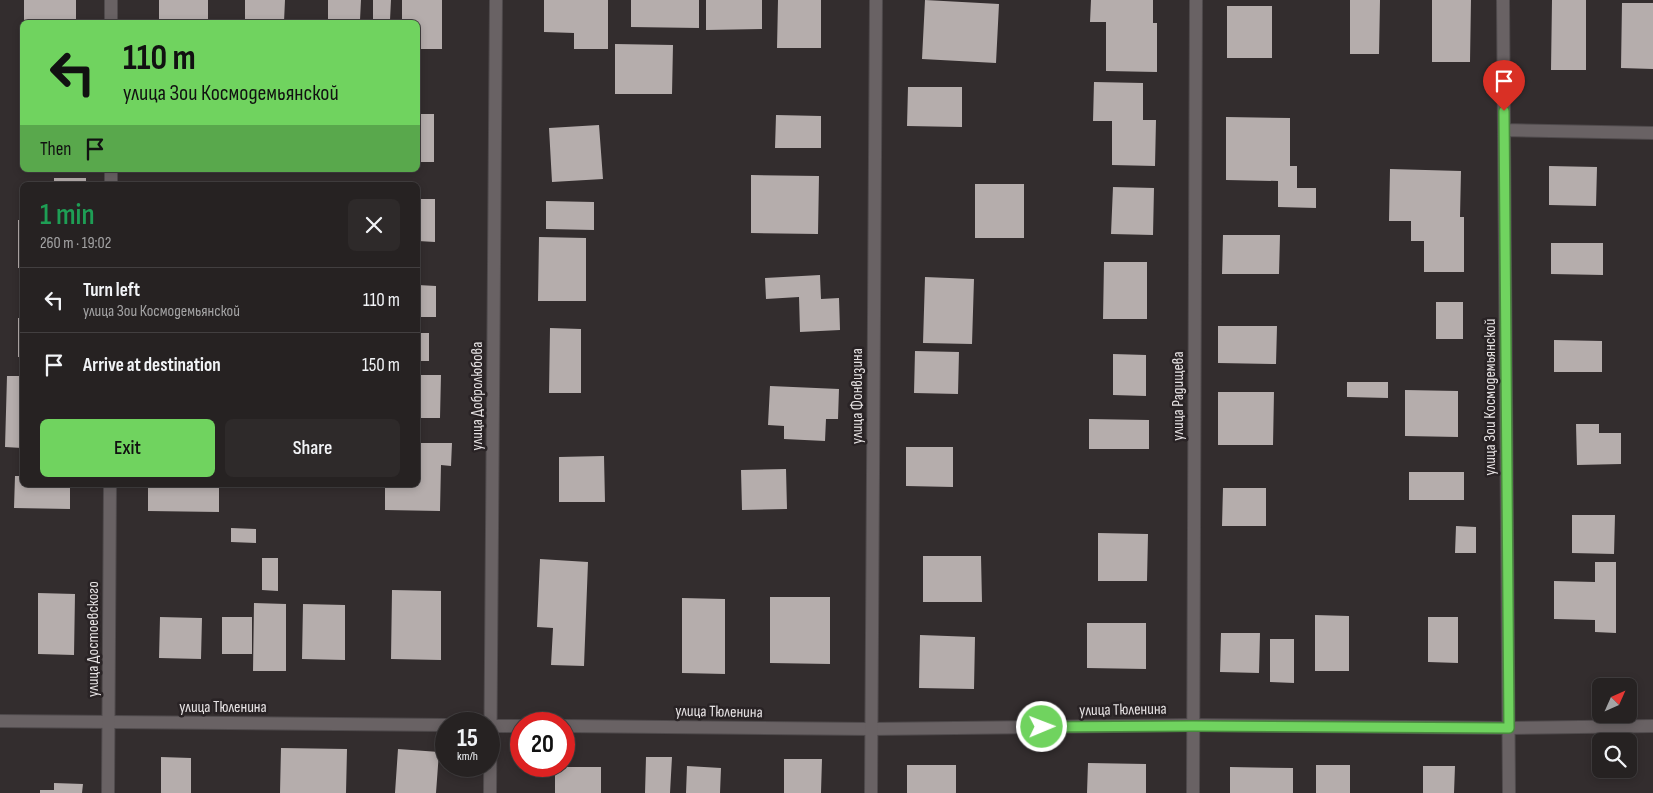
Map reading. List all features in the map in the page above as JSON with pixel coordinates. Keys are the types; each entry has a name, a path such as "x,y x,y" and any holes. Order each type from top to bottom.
{"street":[{"path":"111,0 111,20"},
{"name":"улица Добролюбова","path":"490,712 496,0"},
{"name":"улица Фонвизина","path":"871,793 876,0"},
{"name":"улица Радищева","path":"1193,793 1196,0"},
{"name":"улица Зои Космодемьянской","path":"1503,0 1509,793"},
{"path":"1504,130 1653,133"},
{"name":"улица Достоевского","path":"108,793 110,487"},
{"name":"улица Тюленина","path":"0,722 435,725"},
{"name":"улица Тюленина","path":"575,726 871,729 1193,726 1509,728 1653,726"},
{"name":"улица Добролюбова","path":"490,777 490,793"}],"building":[{"path":"24,0 76,0 76,20 24,20"},
{"path":"159,0 208,0 208,20 159,20"},
{"path":"245,0 285,0 284,20 245,20"},
{"path":"328,0 361,0 360,20 328,19"},
{"path":"373,0 391,0 390,20 373,20"},
{"path":"402,0 442,0 442,49 420,49 420,20 402,20"},
{"path":"544,0 608,0 608,49 574,49 574,33 544,32"},
{"path":"631,0 699,0 699,28 631,27"},
{"path":"706,0 762,0 762,29 706,30"},
{"path":"778,0 821,0 821,48 777,48"},
{"path":"925,0 999,4 996,63 922,59"},
{"path":"1091,0 1153,0 1153,23 1157,23 1157,72 1106,71 1106,22 1090,22"},
{"path":"1350,0 1380,0 1379,54 1350,54"},
{"path":"1432,0 1471,0 1470,62 1432,62"},
{"path":"1552,0 1586,0 1586,70 1551,70"},
{"path":"1622,3 1653,3 1653,69 1621,68"},
{"path":"1227,6 1272,6 1272,58 1227,58"},
{"path":"615,44 673,45 672,94 615,94"},
{"path":"1094,82 1143,83 1143,120 1156,120 1155,166 1112,165 1112,121 1093,121"},
{"path":"908,87 962,87 962,127 907,126"},
{"path":"420,114 434,114 434,162 420,162"},
{"path":"776,115 821,116 821,148 775,148"},
{"path":"1226,117 1290,118 1290,166 1297,166 1297,188 1316,188 1316,208 1278,207 1278,181 1226,180"},
{"path":"599,125 603,179 552,182 549,128"},
{"path":"1549,166 1597,167 1596,206 1549,205"},
{"path":"1390,169 1461,171 1460,217 1464,217 1464,272 1424,272 1424,241 1411,241 1411,221 1389,221"},
{"path":"751,175 819,176 818,234 751,233"},
{"path":"54,178 86,178 86,182 54,182"},
{"path":"975,184 1024,184 1024,238 975,238"},
{"path":"1113,187 1154,188 1153,235 1111,234"},
{"path":"420,199 435,199 435,242 420,241"},
{"path":"546,201 594,202 594,230 546,229"},
{"path":"18,220 20,220 20,268 18,268"},
{"path":"1223,235 1280,235 1279,274 1222,274"},
{"path":"539,237 586,238 586,301 538,301"},
{"path":"1551,243 1603,243 1603,275 1551,274"},
{"path":"1104,262 1147,262 1147,319 1103,319"},
{"path":"820,275 821,299 839,298 840,330 800,332 799,297 766,299 765,278"},
{"path":"925,277 974,279 972,344 923,343"},
{"path":"420,285 436,286 436,317 420,317"},
{"path":"1436,302 1463,302 1463,339 1436,339"},
{"path":"18,318 20,318 20,357 18,357"},
{"path":"1218,326 1277,326 1276,364 1218,363"},
{"path":"550,328 581,329 581,393 549,393"},
{"path":"420,333 429,333 429,361 420,361"},
{"path":"1554,340 1602,341 1602,372 1554,372"},
{"path":"915,351 959,352 958,394 914,393"},
{"path":"1113,354 1146,355 1146,396 1113,395"},
{"path":"420,375 441,375 440,418 420,418"},
{"path":"7,376 20,376 20,448 5,447"},
{"path":"1347,382 1388,382 1388,398 1347,397"},
{"path":"770,386 839,389 838,419 826,419 825,441 784,439 784,426 768,425"},
{"path":"1405,390 1458,391 1458,437 1405,436"},
{"path":"1218,392 1274,392 1273,445 1218,445"},
{"path":"1089,419 1149,420 1149,449 1089,449"},
{"path":"1576,424 1599,424 1599,433 1621,433 1621,464 1577,465"},
{"path":"420,443 452,443 451,466 441,465 440,511 385,510 385,487 420,487"},
{"path":"906,447 953,447 953,487 906,486"},
{"path":"604,456 605,502 559,502 559,457"},
{"path":"786,469 787,509 742,510 741,470"},
{"path":"1409,472 1464,472 1464,500 1409,500"},
{"path":"15,476 20,476 20,487 70,487 70,509 14,508"},
{"path":"148,487 219,488 219,512 148,511"},
{"path":"1223,488 1266,488 1266,526 1222,526"},
{"path":"1572,515 1615,515 1614,554 1572,553"},
{"path":"1456,526 1476,527 1476,553 1455,553"},
{"path":"231,528 256,529 256,543 231,542"},
{"path":"1098,533 1148,534 1147,581 1098,581"},
{"path":"923,556 981,556 982,602 923,602"},
{"path":"262,558 278,558 278,591 262,590"},
{"path":"540,559 588,562 584,666 551,665 553,628 537,627"},
{"path":"1595,562 1616,562 1616,633 1595,632 1595,620 1554,619 1554,581 1595,582"},
{"path":"392,590 441,591 441,660 391,659"},
{"path":"38,593 75,594 74,655 38,654"},
{"path":"770,597 830,597 830,664 770,663"},
{"path":"682,598 725,599 725,674 682,673"},
{"path":"254,603 286,604 286,671 253,671"},
{"path":"303,604 345,605 345,660 302,659"},
{"path":"1315,615 1349,616 1349,671 1315,671"},
{"path":"160,617 202,618 201,659 159,658"},
{"path":"222,617 252,617 252,654 222,654"},
{"path":"1428,617 1458,617 1458,663 1428,662"},
{"path":"1087,623 1146,623 1146,669 1087,668"},
{"path":"1221,633 1260,633 1259,673 1220,672"},
{"path":"920,635 975,637 974,689 919,688"},
{"path":"1270,639 1294,639 1294,683 1270,682"},
{"path":"281,748 347,749 346,793 280,793"},
{"path":"398,749 435,752 435,777 437,777 436,793 395,793"},
{"path":"161,757 191,758 191,793 161,793"},
{"path":"646,757 672,757 670,793 645,793"},
{"path":"784,759 822,759 821,793 784,793"},
{"path":"1088,763 1146,764 1146,793 1087,793"},
{"path":"907,765 956,765 956,793 907,793"},
{"path":"1316,765 1350,765 1350,793 1316,793"},
{"path":"687,766 721,768 720,793 686,793"},
{"path":"1423,766 1455,766 1454,793 1423,793"},
{"path":"575,767 601,767 601,793 555,793 555,777 575,777"},
{"path":"1230,767 1293,768 1293,793 1230,793"},
{"path":"54,783 83,784 82,793 40,793 40,790 54,790"}],"route":[{"path":"1042,727 1509,728 1504,111"}]}
